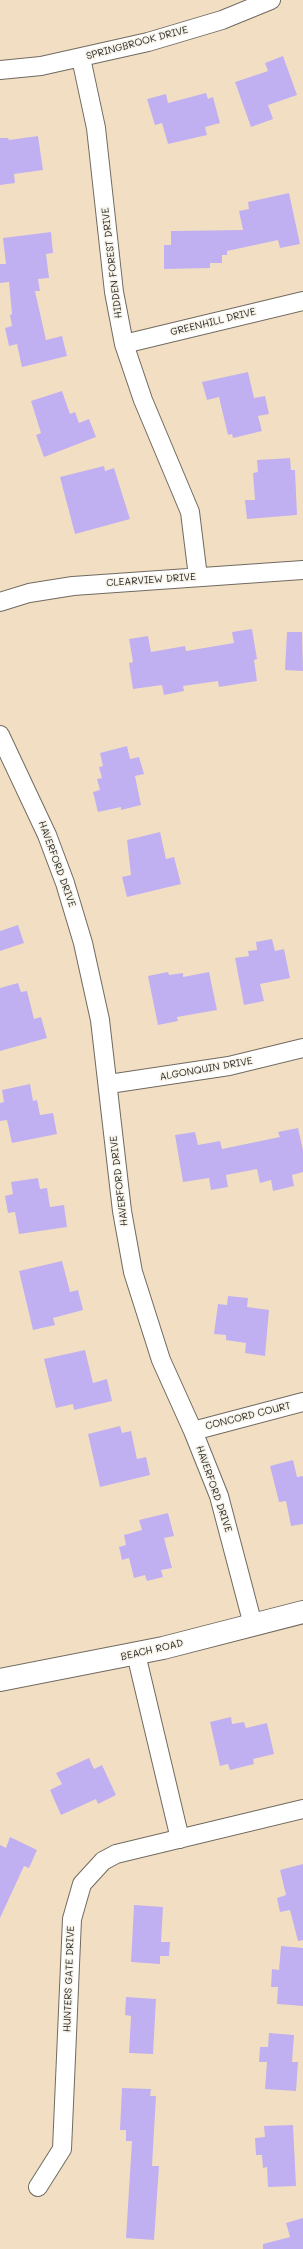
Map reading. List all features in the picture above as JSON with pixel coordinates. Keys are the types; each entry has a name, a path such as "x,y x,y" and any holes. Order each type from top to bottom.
{"street":[{"name":"SPRINGBROOK DRIVE","path":"0,70 41,66 148,42 222,20 271,0"},
{"name":"HIDDEN FOREST DRIVE","path":"81,58 96,128 114,292 124,344 143,400 190,512 198,577"},
{"name":"GREENHILL DRIVE","path":"124,344 303,301"},
{"name":"CLEARVIEW DRIVE","path":"0,602 28,593 73,586 303,570"},
{"name":"HAVERFORD DRIVE","path":"0,736 47,834 76,917 100,1020 109,1084 122,1211 133,1272 161,1360 193,1431 228,1522 253,1625"},
{"name":"ALGONQUIN DRIVE","path":"109,1084 229,1066 303,1048"},
{"name":"CONCORD COURT","path":"193,1431 303,1402"},
{"name":"BEACH ROAD","path":"0,1680 136,1654 303,1612"},
{"path":"136,1654 180,1838"},
{"name":"HUNTERS GATE DRIVE","path":"38,2187 62,2149 72,1919 82,1884 103,1861 116,1854 303,1809"}],"building":[{"path":"283,56 297,95 268,105 273,119 251,127 235,82 268,71 265,63"},
{"path":"206,93 208,99 213,97 220,123 205,127 207,135 168,144 162,123 155,125 147,99 166,94 168,103"},
{"path":"38,136 43,170 14,174 15,183 0,185 0,138 8,138 9,140"},
{"path":"289,193 300,244 280,248 278,240 227,251 227,255 222,255 222,263 210,263 210,268 164,269 164,245 171,245 171,231 243,230 239,211 249,209 248,202"},
{"path":"51,232 53,253 46,254 49,278 38,279 40,291 35,291 46,340 62,336 67,356 22,367 17,344 9,346 5,328 12,326 10,315 12,314 9,282 0,283 0,264 6,264 3,238"},
{"path":"248,372 254,398 265,396 269,414 258,416 262,431 233,438 232,434 228,435 219,397 207,400 202,382"},
{"path":"62,391 70,414 75,412 79,423 89,419 96,437 44,457 36,435 41,433 31,401"},
{"path":"290,458 291,470 295,470 297,515 247,519 245,500 255,500 253,473 258,472 257,460"},
{"path":"104,466 105,471 114,468 130,519 75,534 60,477"},
{"path":"252,629 257,659 254,660 257,681 219,687 218,681 183,686 184,691 164,695 162,685 133,689 129,663 133,662 129,639 148,636 151,652 185,646 186,651 234,643 232,632"},
{"path":"287,632 302,632 303,671 285,670"},
{"path":"127,746 130,759 139,757 144,774 135,776 141,805 121,810 121,807 98,812 93,792 100,790 97,779 102,778 99,767 103,766 100,753"},
{"path":"160,832 166,859 174,857 181,884 127,897 122,877 131,875 127,840"},
{"path":"18,925 24,943 0,951 0,931"},
{"path":"272,939 275,951 284,949 290,978 260,984 264,1001 244,1005 235,958 249,956 248,951 257,950 256,942"},
{"path":"168,972 169,975 183,973 183,977 209,972 217,1010 177,1017 178,1021 158,1025 148,976"},
{"path":"18,983 21,992 27,991 34,1019 41,1017 47,1038 0,1051 0,988"},
{"path":"30,1084 33,1101 37,1100 40,1115 53,1113 57,1134 12,1143 7,1120 0,1121 0,1103 4,1102 2,1090"},
{"path":"298,1128 303,1150 303,1172 292,1175 294,1186 273,1191 271,1180 260,1183 257,1169 226,1175 228,1187 211,1190 209,1178 183,1182 175,1135 195,1132 198,1145 220,1141 222,1149 280,1137 278,1132"},
{"path":"38,1178 40,1189 47,1188 50,1207 64,1205 67,1227 19,1234 15,1212 8,1213 5,1196 13,1194 11,1182"},
{"path":"62,1261 70,1292 78,1290 83,1310 53,1318 55,1325 33,1330 19,1271"},
{"path":"228,1296 248,1298 247,1307 269,1310 265,1356 245,1353 246,1343 226,1340 226,1335 214,1334 218,1304 227,1305"},
{"path":"85,1350 93,1383 107,1379 112,1401 74,1410 73,1404 56,1408 44,1359"},
{"path":"120,1426 122,1433 131,1431 137,1459 146,1457 150,1475 100,1487 88,1434"},
{"path":"293,1460 297,1477 303,1476 303,1524 291,1526 286,1501 279,1502 270,1466"},
{"path":"168,1513 174,1536 164,1538 172,1568 161,1570 163,1577 147,1581 145,1575 134,1578 129,1558 122,1560 119,1547 126,1545 124,1535 142,1530 139,1520"},
{"path":"231,1717 232,1724 244,1722 246,1728 267,1723 274,1754 253,1759 254,1764 230,1770 228,1764 220,1766 210,1722"},
{"path":"89,1758 94,1769 102,1765 116,1795 98,1804 96,1799 61,1815 50,1790 62,1784 56,1773"},
{"path":"10,1837 37,1850 29,1868 24,1866 0,1918 0,1845 6,1848"},
{"path":"303,1864 303,1940 298,1941 290,1910 280,1912 277,1898 286,1895 280,1870"},
{"path":"134,1905 163,1907 161,1942 170,1942 169,1956 160,1956 160,1964 131,1962"},
{"path":"281,1946 303,1948 303,2006 277,2004 278,1987 271,1987 272,1969 279,1970"},
{"path":"126,1997 156,1999 153,2054 129,2053 131,2016 125,2015"},
{"path":"269,2033 294,2035 292,2062 298,2062 296,2091 265,2089 267,2062 259,2062 260,2047 268,2047"},
{"path":"122,2088 151,2089 150,2096 156,2096 152,2166 159,2166 154,2240 126,2238 132,2141 126,2141 126,2130 120,2130"},
{"path":"293,2125 296,2186 268,2187 267,2167 263,2168 262,2155 256,2155 255,2138 265,2137 264,2126"},
{"path":"303,2218 303,2249 263,2249 263,2244 290,2237 286,2223"}]}
